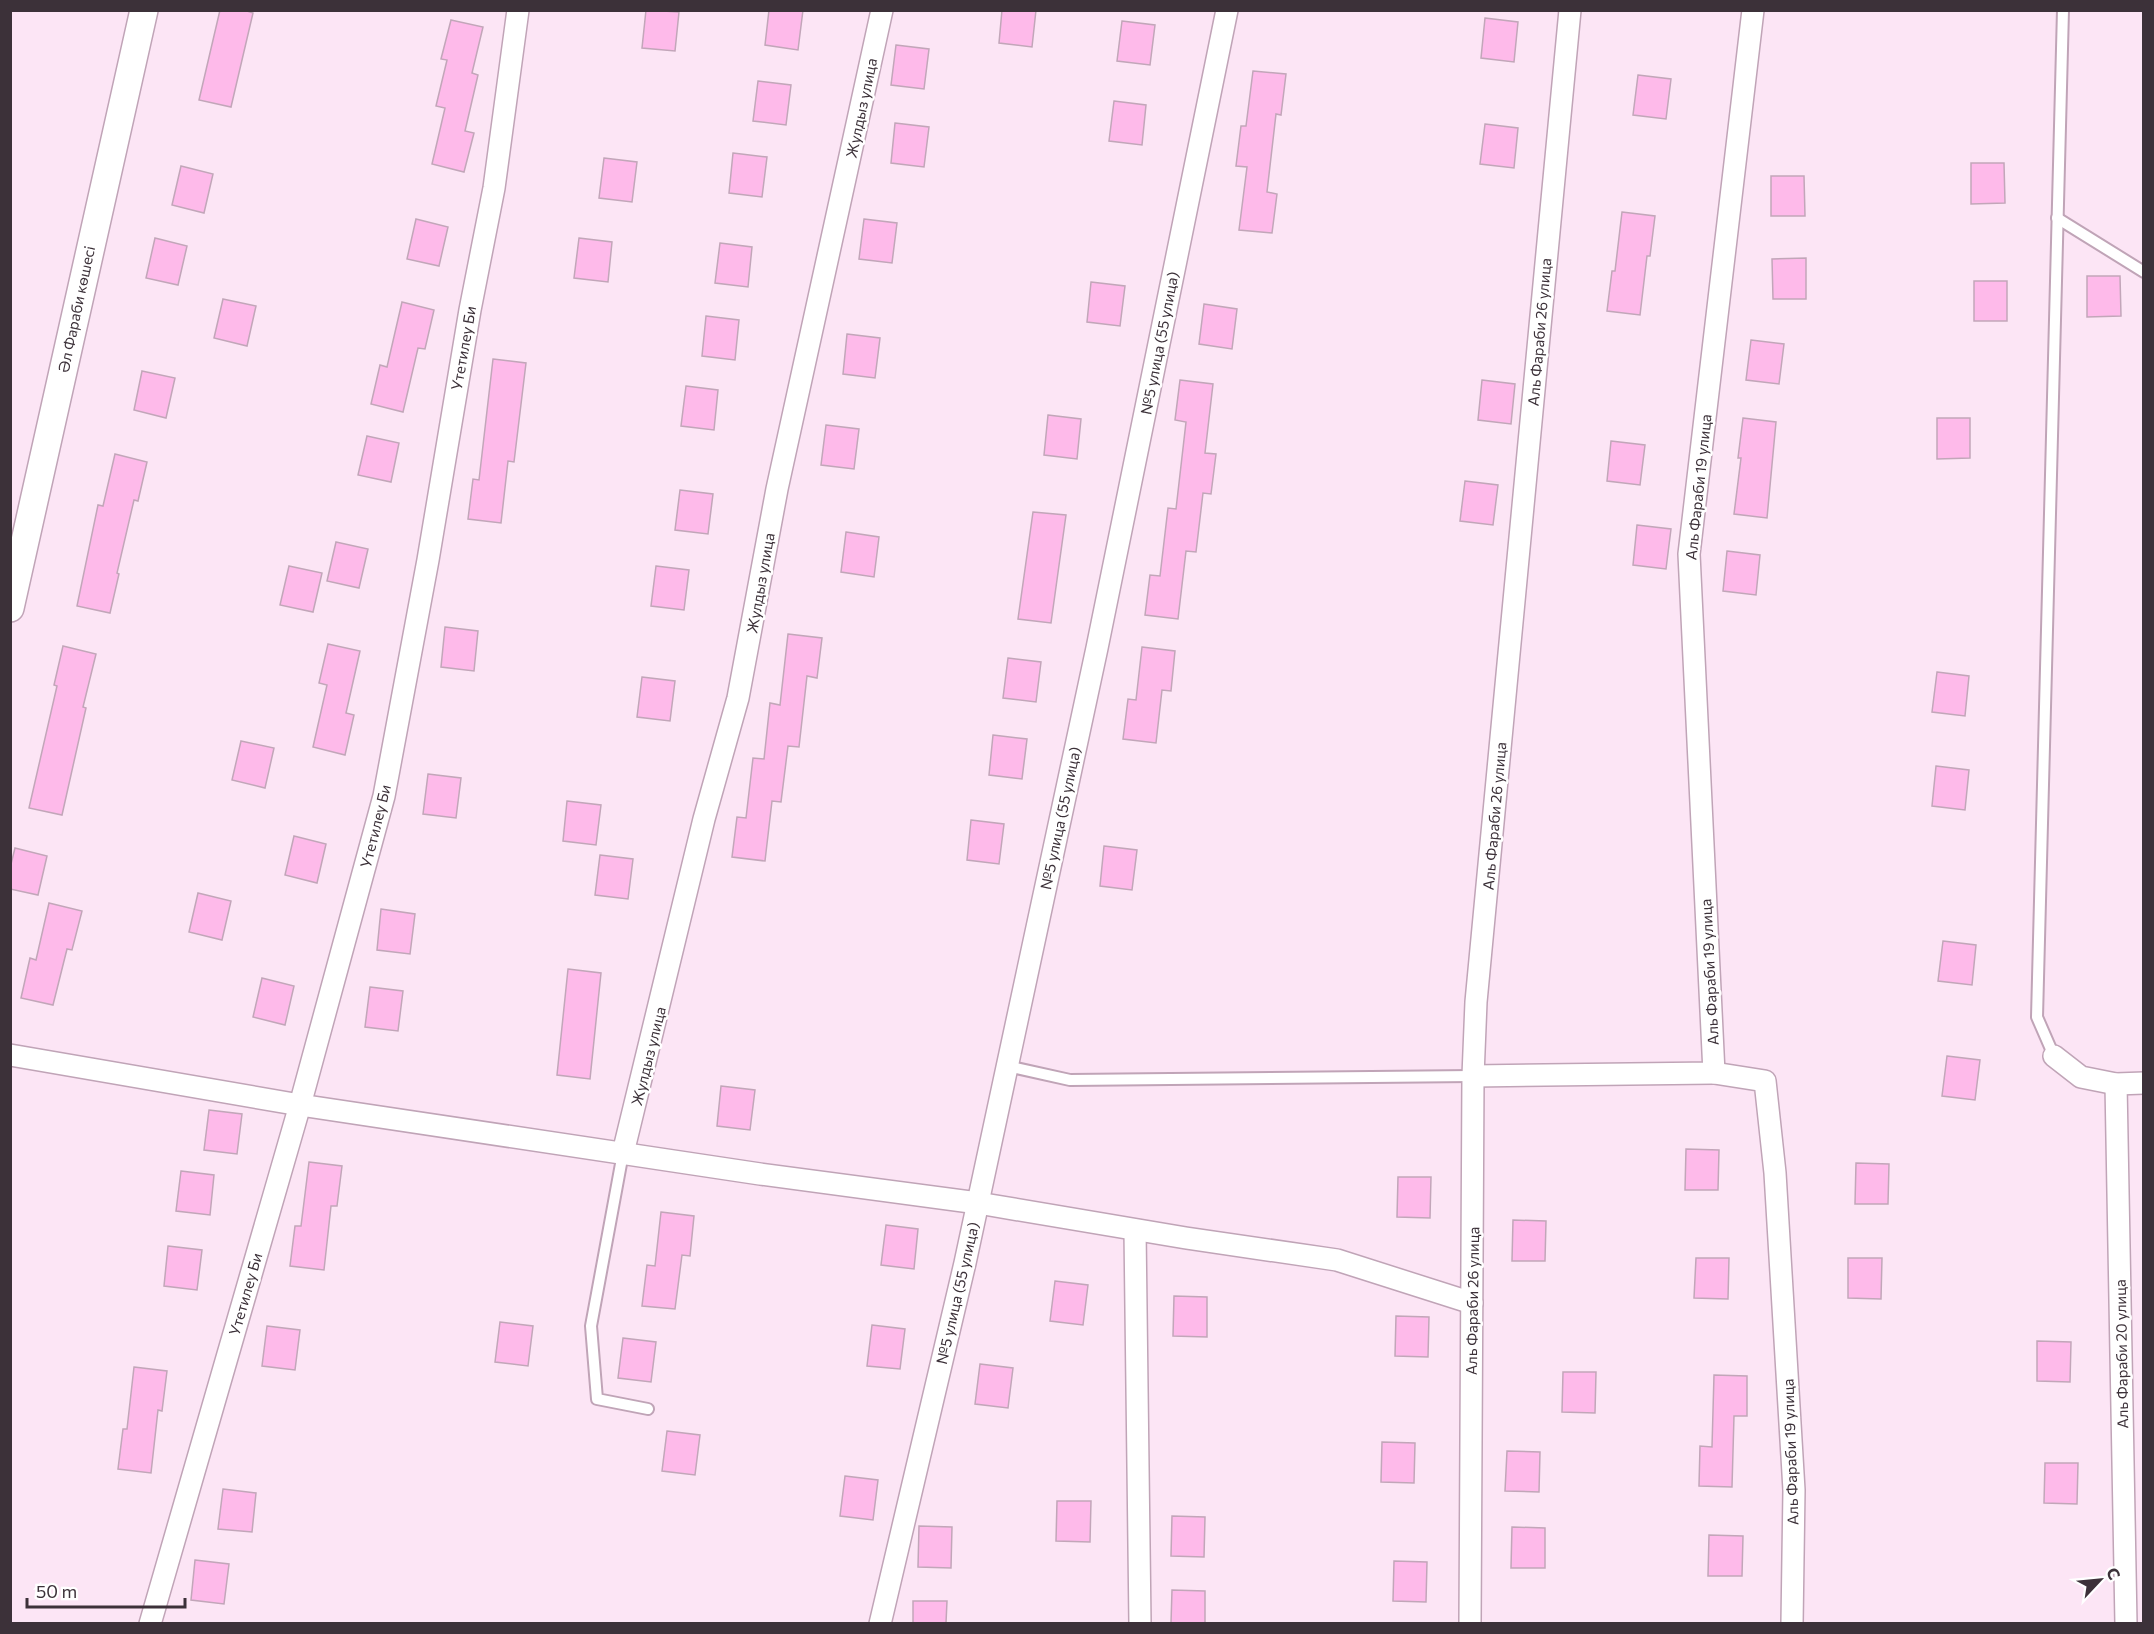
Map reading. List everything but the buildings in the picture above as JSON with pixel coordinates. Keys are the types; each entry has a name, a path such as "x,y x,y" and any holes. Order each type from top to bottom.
{"street":[{"name":"Әл Фараби көшесі","path":"10,608 144,10"},
{"name":"Утетилеу Би","path":"150,1623 300,1105 384,796 428,560 470,310 494,188 519,10"},
{"name":"Жулдыз улица","path":"623,1153 704,819 738,698 777,489 882,10"},
{"name":"№5 улица (55 улица)","path":"880,1623 978,1203 1097,648 1227,10"},
{"name":"Аль Фараби 26 улица","path":"1470,1623 1473,1076 1476,1002 1570,10"},
{"name":"Аль Фараби 19 улица","path":"1714,1073 1689,554 1753,10"},
{"path":"10,1055 300,1105 760,1174 978,1203 1135,1230 1337,1260 1472,1303"},
{"path":"2054,1056 2080,1077 2116,1084 2144,1083"},
{"name":"Аль Фараби 19 улица","path":"1473,1076 1714,1073 1765,1081 1774,1173 1794,1490 1792,1623"},
{"name":"Аль Фараби 20 улица","path":"2116,1084 2126,1623"},
{"path":"1135,1230 1140,1623"}],"lane":[{"path":"2054,1056 2037,1017 2063,10"},
{"path":"2058,218 2144,272"},
{"path":"1007,1066 1070,1080 1473,1076"},
{"path":"623,1153 591,1326 597,1399 648,1409"}]}
